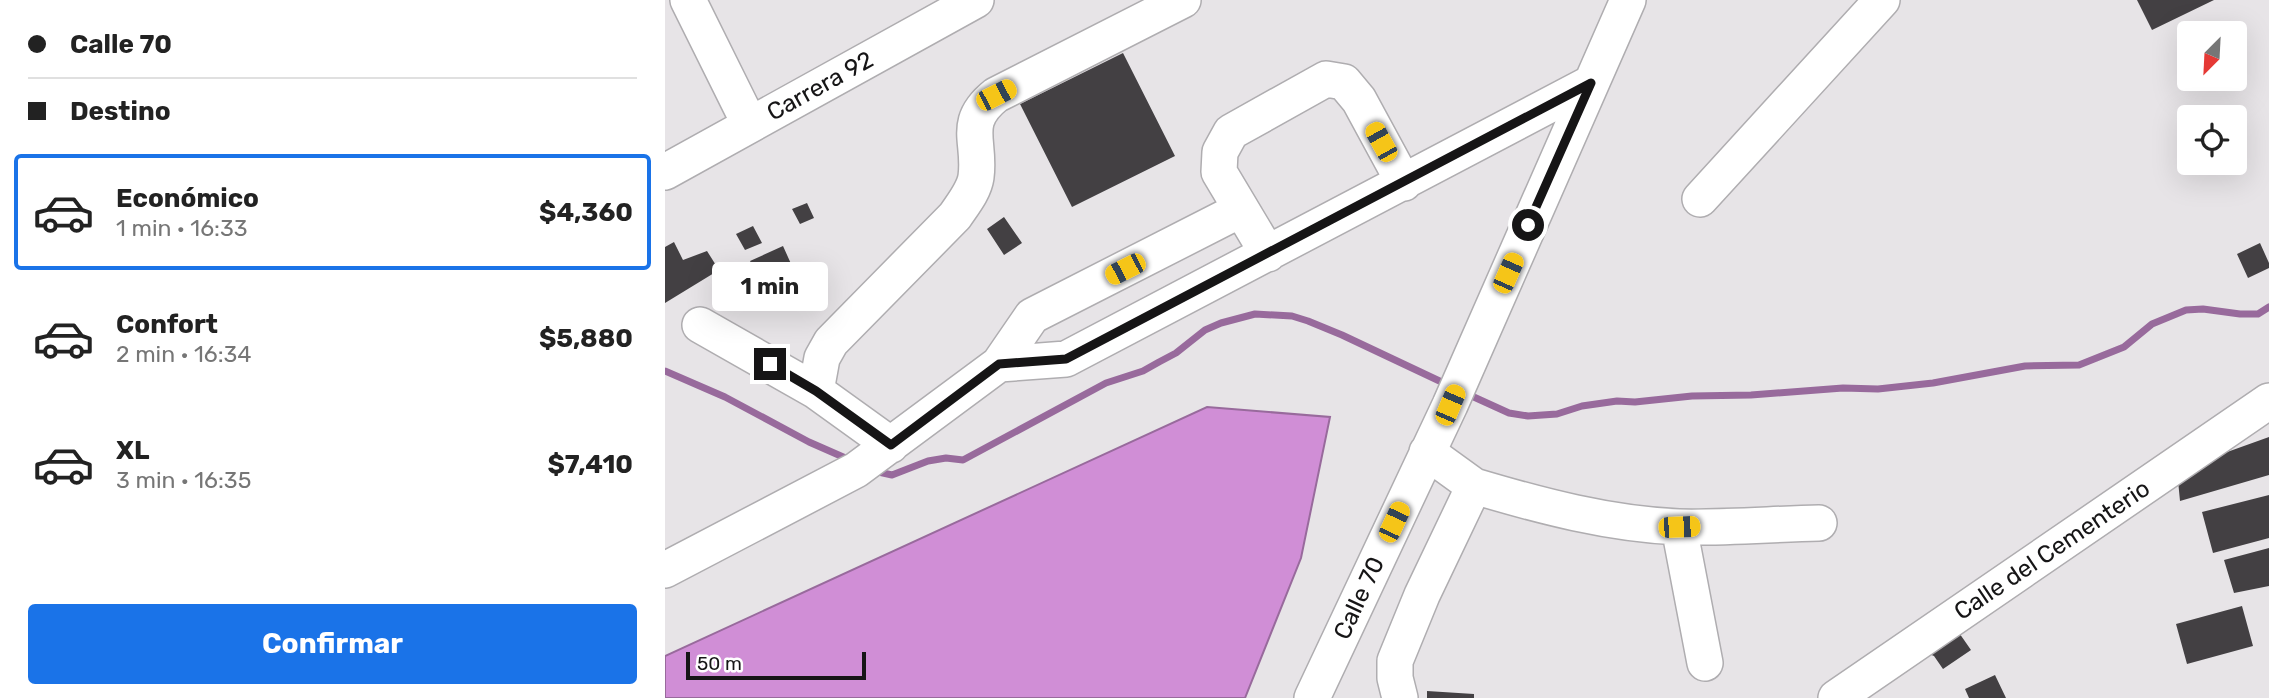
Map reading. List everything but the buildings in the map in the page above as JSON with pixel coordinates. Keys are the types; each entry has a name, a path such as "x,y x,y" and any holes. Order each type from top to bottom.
{"street":[{"path":"688,0 750,125"},
{"name":"Carrera 92","path":"665,172 976,0"},
{"path":"816,391 822,358 831,342 955,216 969,196 976,177 975,126 981,108 996,95 1183,0"},
{"name":"Calle 70","path":"1319,694 1450,405 1628,0"},
{"path":"1700,199 1882,0"},
{"path":"1268,254 1219,172 1220,152 1231,132 1327,79 1344,82 1359,100 1404,183"},
{"path":"999,364 1066,359 1591,83"},
{"path":"665,570 875,457 999,364 1032,316 1240,210"},
{"path":"700,325 816,391 875,457"},
{"name":"Calle del Cementerio","path":"1836,698 2269,401"},
{"path":"1427,452 1474,486 1530,503 1600,518 1679,527 1819,523"},
{"path":"1400,698 1395,678 1395,662 1422,595 1474,486"},
{"path":"1679,527 1705,663"}],"shaded area":[{"path":"1207,407 1330,417 1301,558 1245,698 665,698 665,656"}],"waterway":[{"path":"1465,393 1509,413 1528,416 1557,414 1582,406 1617,401 1843,388 1878,389 1933,383 2025,366 2079,365 2124,347 2152,324 2186,310 2258,314 2269,307"},
{"path":"874,471 892,475 928,461 946,458 963,460 1106,383 1143,371 1176,353 1205,330 1255,314 1292,316 1308,321 1448,385"},
{"path":"665,371 725,397 809,442 850,460"}],"route":[{"path":"770,364 816,391 891,445 999,364 1066,359 1591,83 1528,225"}]}
